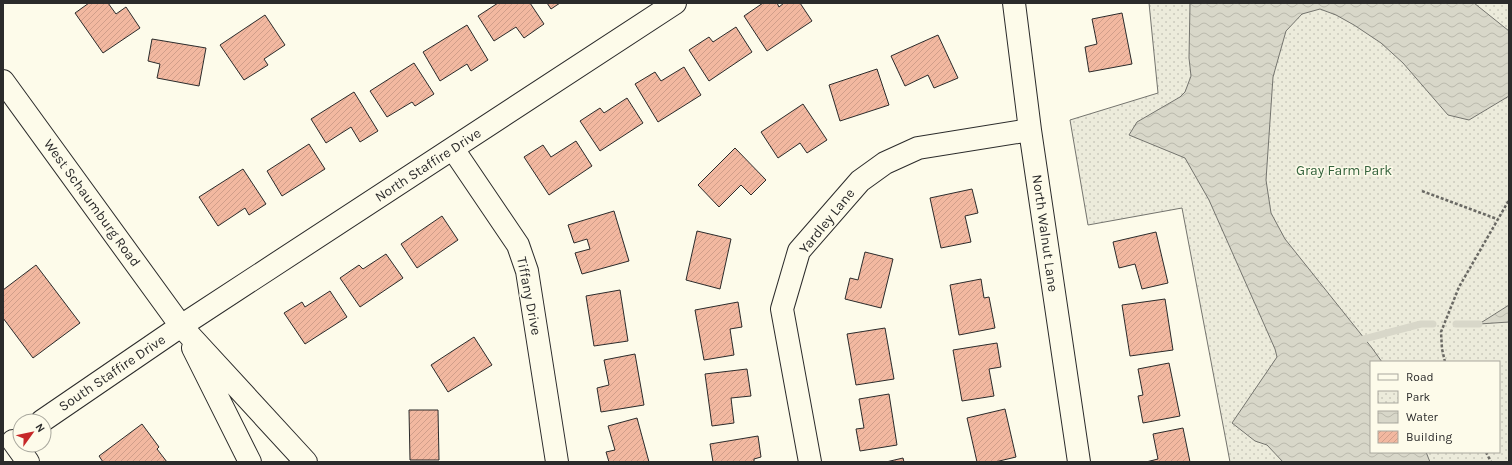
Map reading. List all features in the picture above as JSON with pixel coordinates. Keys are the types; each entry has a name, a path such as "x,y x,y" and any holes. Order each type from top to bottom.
{"street":[{"name":"North Staffire Drive","path":"181,326 675,3"},
{"name":"North Walnut Lane","path":"1014,3 1030,130 1079,462"},
{"name":"West Schaumburg Road","path":"3,81 181,326 306,462"},
{"name":"Yardley Lane","path":"810,462 782,310 799,251 860,181 885,163 918,148 1030,130"},
{"name":"Tiffany Drive","path":"453,149 518,245 527,271 557,462"},
{"name":"West Schaumburg Road","path":"181,326 250,462"},
{"name":"South Staffire Drive","path":"52,414 181,326"},
{"path":"21,453 28,462"}],"path":[{"path":"1422,191 1497,219"},
{"path":"1445,361 1441,332 1459,287 1509,200"},
{"path":"1486,453 1491,462"}],"green space":[{"name":"Gray Farm Park","path":"1149,3 1509,3 1509,462 1230,462 1182,208 1088,225 1070,120 1158,93"}],"water":[{"path":"1190,3 1474,3 1509,31 1509,96 1469,120 1448,115 1403,63 1381,43 1354,25 1336,15 1320,9 1302,14 1286,31 1273,77 1266,180 1271,213 1285,239 1381,361 1370,361 1370,453 1426,453 1430,462 1283,462 1267,445 1255,441 1232,423 1277,357 1275,349 1209,200 1185,158 1129,135 1137,122 1180,97 1185,92 1191,76 1189,58"},
{"path":"1509,305 1509,322 1479,324"}],"building":[{"path":"89,3 108,3 116,14 126,7 140,28 103,53 75,13"},
{"path":"498,3 530,3 544,24 524,38 516,27 494,41 478,16"},
{"path":"547,3 560,3 551,9"},
{"path":"763,3 777,3 779,7 784,3 800,3 812,21 767,51 744,16"},
{"path":"1122,13 1132,64 1089,72 1085,47 1097,44 1092,19"},
{"path":"265,15 285,45 264,59 268,65 244,80 220,45"},
{"path":"467,25 488,60 471,71 467,64 440,81 423,52"},
{"path":"736,27 752,52 709,81 689,50 709,37 713,42"},
{"path":"938,35 958,78 934,88 928,75 905,86 891,56"},
{"path":"152,39 206,48 199,86 157,78 160,64 148,61"},
{"path":"414,63 434,94 415,106 412,102 387,117 370,91"},
{"path":"684,67 701,95 658,122 635,84 655,72 661,81"},
{"path":"877,69 889,105 840,121 829,85"},
{"path":"354,92 378,131 360,142 351,127 326,143 311,119"},
{"path":"627,98 643,123 600,151 580,121 600,108 604,113"},
{"path":"803,104 827,140 807,153 800,143 778,158 761,132"},
{"path":"576,141 592,166 549,195 524,157 543,145 551,157"},
{"path":"309,144 325,169 282,196 267,171"},
{"path":"735,148 766,180 751,195 741,185 719,207 698,185"},
{"path":"243,169 266,204 249,215 245,208 218,226 199,197"},
{"path":"972,189 978,213 965,216 971,242 941,248 930,198"},
{"path":"614,211 629,261 582,274 575,253 590,249 587,239 574,243 568,225"},
{"path":"442,216 458,240 417,268 401,244"},
{"path":"697,231 731,239 720,289 686,280"},
{"path":"1156,232 1168,283 1142,289 1135,264 1119,268 1113,242"},
{"path":"865,252 893,259 881,308 845,299 850,278 858,280"},
{"path":"386,254 403,278 360,307 340,278 359,265 363,269"},
{"path":"36,265 80,323 33,358 3,318 3,290"},
{"path":"981,279 984,298 989,297 995,328 959,335 950,285"},
{"path":"620,290 628,341 594,346 586,296"},
{"path":"330,291 347,317 305,344 284,313 302,302 305,307"},
{"path":"1165,299 1173,350 1130,356 1122,305"},
{"path":"738,302 742,327 730,329 734,355 704,360 695,310"},
{"path":"885,328 894,379 856,385 847,334"},
{"path":"474,337 492,365 448,392 431,365"},
{"path":"997,343 1001,367 989,369 994,396 962,401 953,350"},
{"path":"635,354 644,405 601,412 597,388 609,385 604,360"},
{"path":"1169,363 1180,416 1143,423 1138,396 1143,395 1138,369"},
{"path":"747,369 751,396 731,398 734,423 712,426 705,374"},
{"path":"889,394 897,445 860,451 856,429 864,428 859,399"},
{"path":"1005,409 1016,457 995,462 977,462 967,418"},
{"path":"409,410 438,410 439,460 410,460"},
{"path":"637,418 649,462 609,462 606,452 615,450 608,426"},
{"path":"142,424 159,447 157,449 167,462 103,462 99,456"},
{"path":"1183,428 1190,462 1146,462 1158,459 1153,434"},
{"path":"758,436 761,457 754,459 754,462 713,462 710,444"},
{"path":"903,458 904,462 886,462"}],"waterway":[{"path":"1364,339 1421,324 1433,324"},
{"path":"1456,324 1479,324"}]}
